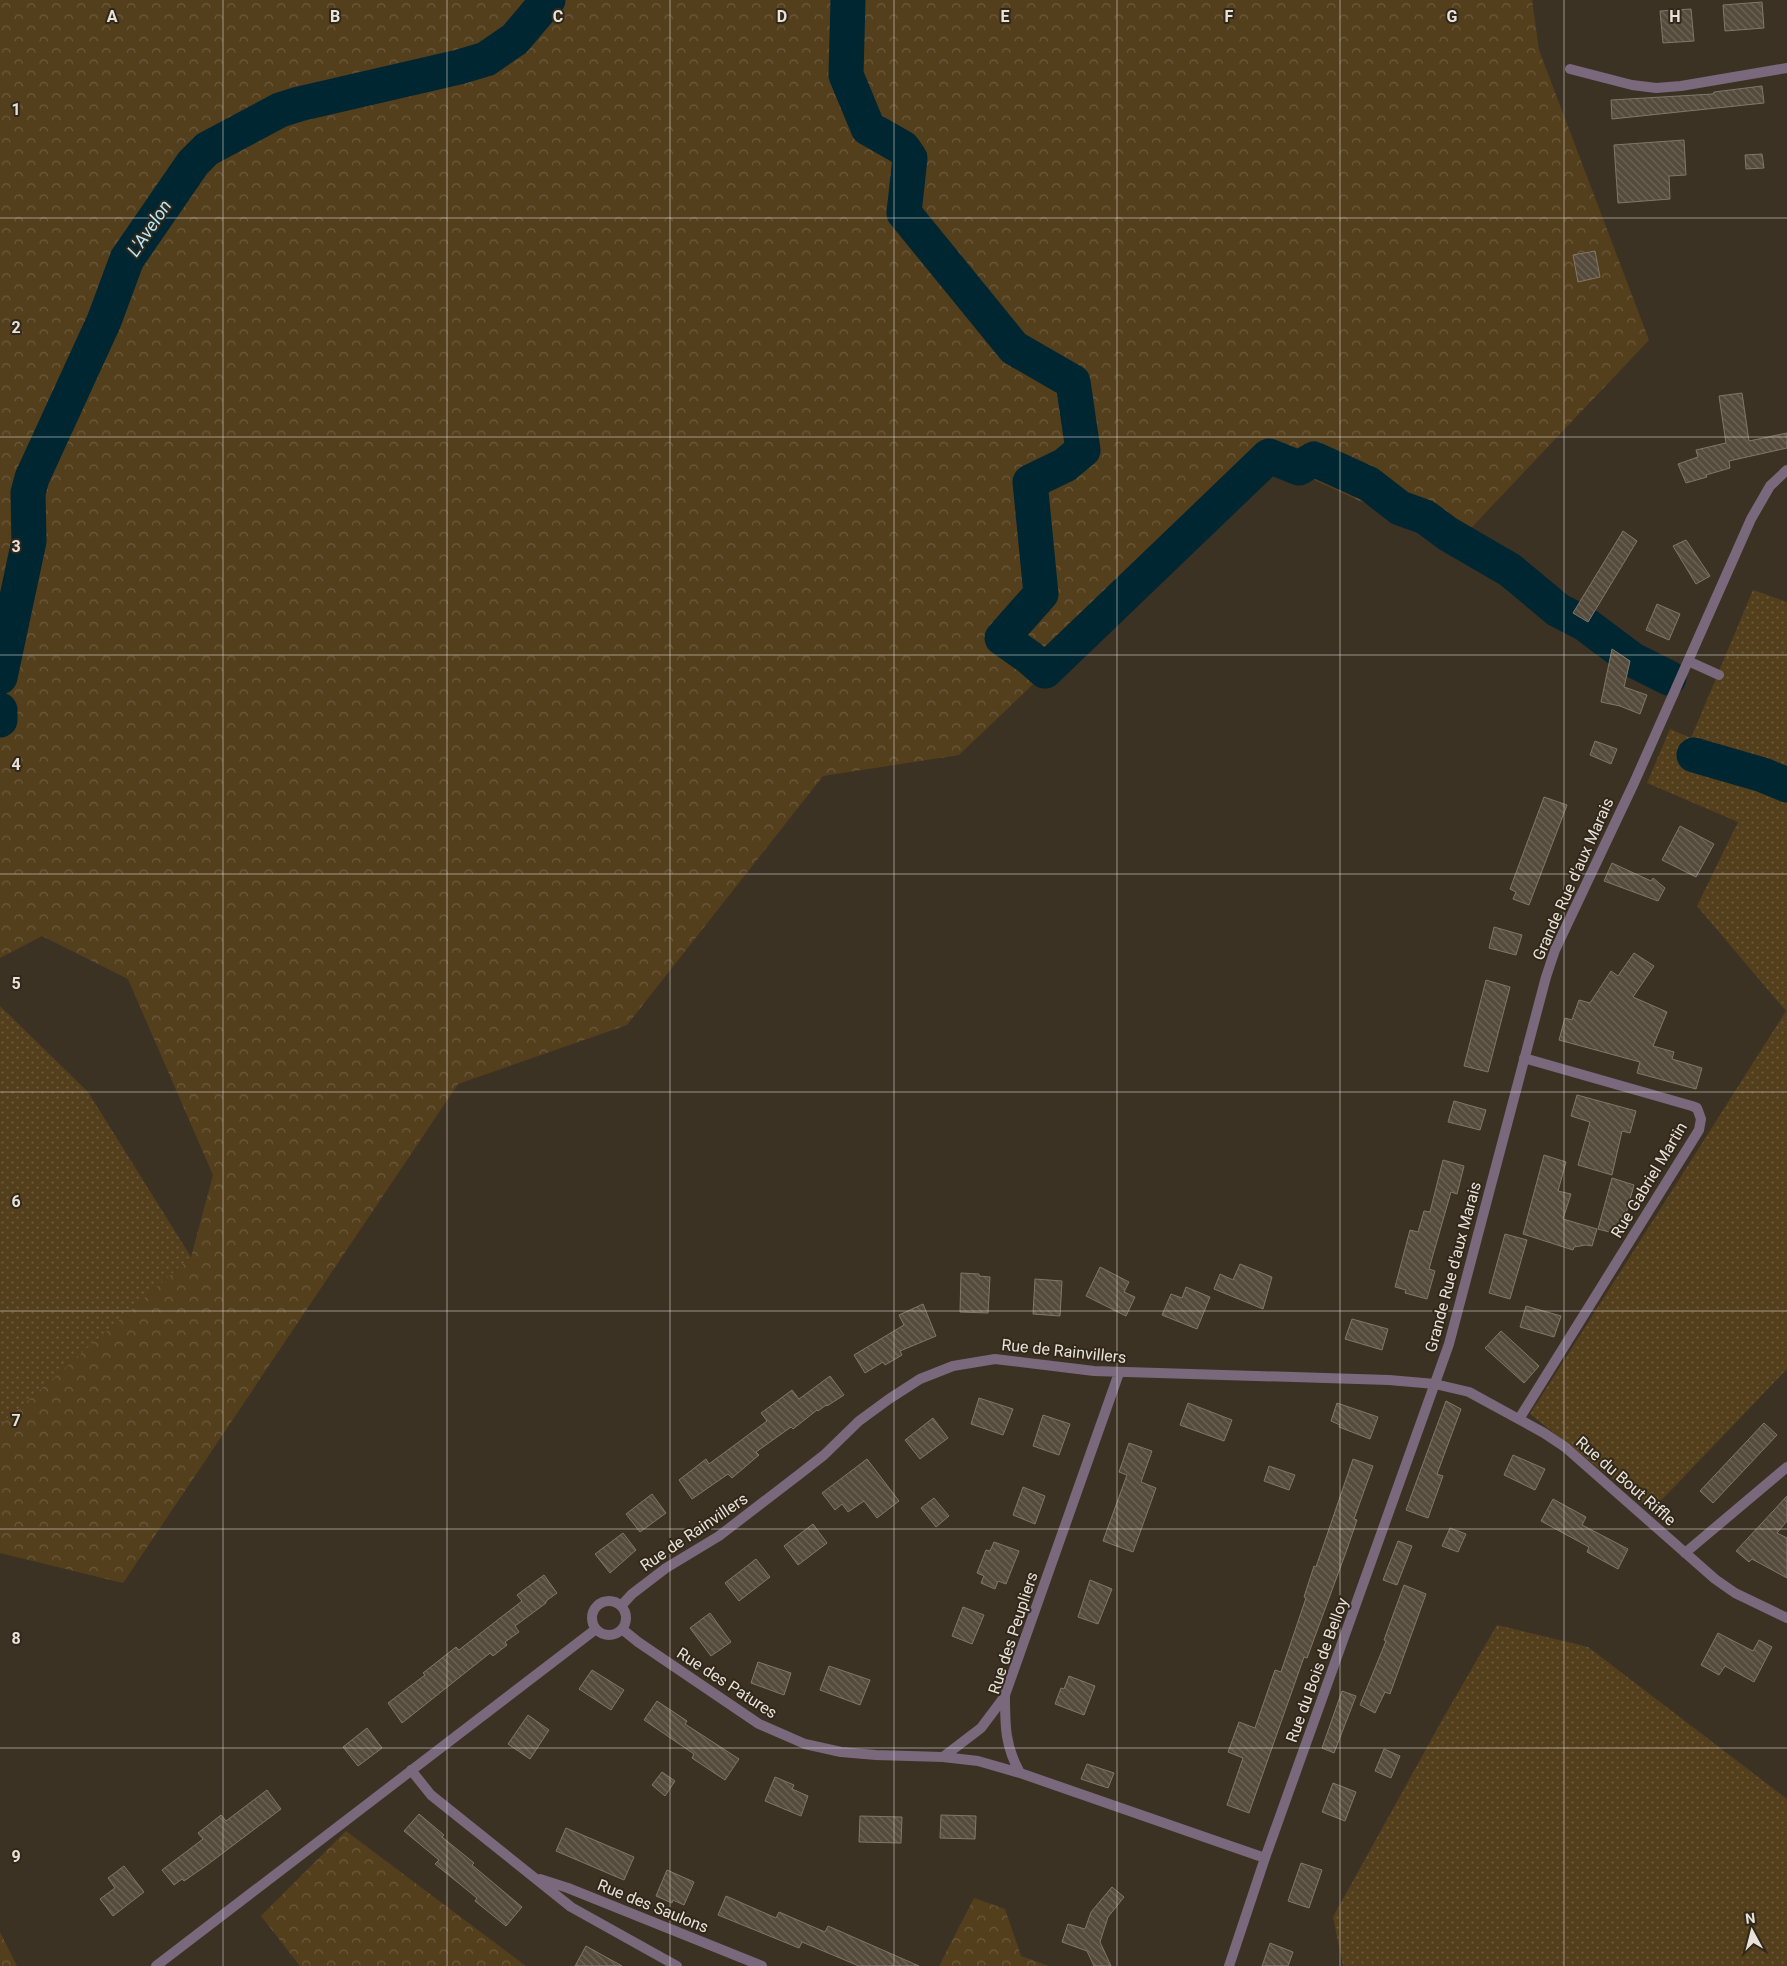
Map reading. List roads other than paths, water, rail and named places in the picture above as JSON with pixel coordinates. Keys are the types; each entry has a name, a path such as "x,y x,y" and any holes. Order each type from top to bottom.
{"street":[{"path":"1570,69 1632,85 1656,88 1681,86 1787,68"},
{"name":"Grande Rue d'aux Marais","path":"1435,1384 1449,1344 1524,1058 1555,950 1630,792 1757,506 1770,486 1787,470"},
{"path":"1688,661 1719,675"},
{"name":"Rue Gabriel Martin","path":"1518,1419 1699,1130 1701,1119 1697,1108 1692,1106 1524,1058"},
{"name":"Rue de Rainvillers","path":"620,1606 632,1594 666,1568 718,1536 749,1513 819,1459 859,1421 903,1389 920,1379 959,1364 995,1359 1076,1370 1119,1373 1389,1380 1435,1384"},
{"name":"Rue des Peupliers","path":"1020,1773 1012,1758 1007,1742 1005,1696 1119,1373"},
{"name":"Rue du Bout Riffle","path":"1435,1384 1469,1392 1566,1447 1723,1586 1787,1618"},
{"name":"Rue du Bois de Belloy","path":"1229,1966 1265,1858 1435,1384"},
{"path":"1686,1553 1787,1467"},
{"path":"611,1602 620,1606 626,1614 622,1629 609,1635 596,1629 593,1615 598,1606 602,1603 611,1602"},
{"path":"156,1966 596,1629"},
{"name":"Rue des Patures","path":"622,1629 745,1716 789,1738 823,1749 859,1754 943,1757 978,1761 1020,1773"},
{"path":"943,1757 981,1728 1005,1696"},
{"name":"Rue des Saulons","path":"411,1770 432,1795 572,1907 677,1966"},
{"path":"1020,1773 1265,1858"},
{"name":"Rue des Saulons","path":"532,1876 568,1888 762,1966"}],"waterway":[{"name":"L'Avelon","path":"0,677 29,541 28,493 32,478 104,321 127,259 193,163 207,149 280,110 486,59 515,39 548,0"},
{"path":"848,0 846,75 868,128 903,148 910,158 904,213 1014,348 1073,382 1083,450 1065,465 1030,482 1041,594 1002,638 1045,671 1269,456 1299,468 1314,459 1369,484 1400,508 1425,517 1448,534 1510,570 1558,610 1585,624 1633,660 1669,678"},
{"name":"L'Avelon","path":"0,710 0,720"},
{"path":"1694,755 1763,775 1787,785"}]}
